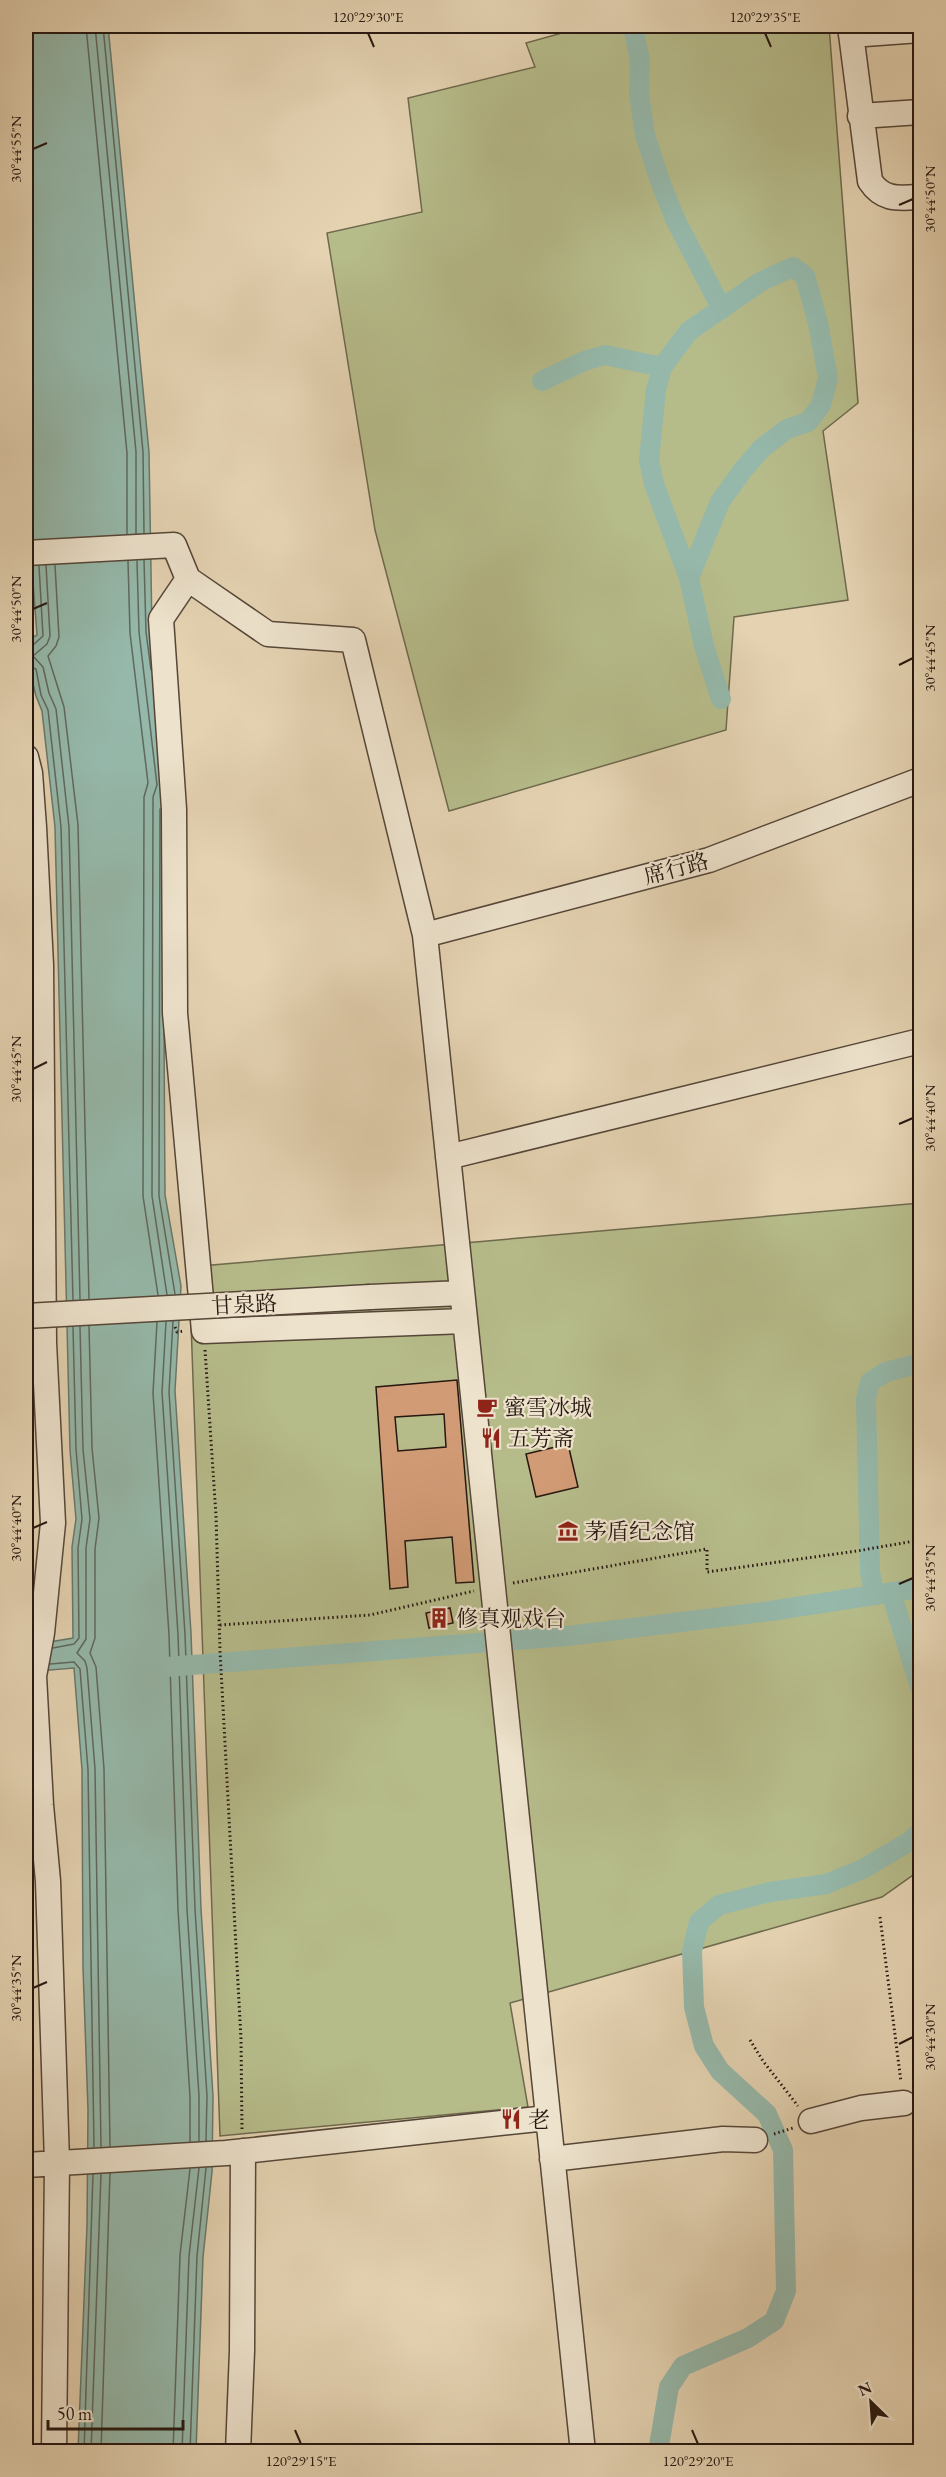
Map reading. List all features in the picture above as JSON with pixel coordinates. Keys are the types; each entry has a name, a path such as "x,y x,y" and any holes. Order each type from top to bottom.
{"street":[{"path":"921,30 851,30 860,116 870,181 877,191 891,199 921,197"},
{"path":"860,116 921,112"},
{"path":"26,553 174,545 188,579 268,634 352,640 425,935 583,2451"},
{"path":"188,579 161,619 174,809 175,1013 204,1331 465,1321"},
{"path":"26,757 30,773 33,966 35,1344 52,1523 42,1633 34,1676 40,1794 37,1882 63,2162 54,2451"},
{"name":"席行路","path":"425,935 709,860 921,780"},
{"path":"448,1157 921,1041"},
{"name":"甘泉路","path":"26,1316 462,1293"},
{"path":"811,2121 861,2108 904,2103"},
{"path":"26,2165 234,2152 547,2118"},
{"path":"552,2159 723,2139 755,2140"},
{"path":"234,2152 242,2351 238,2451"}],"path":[{"path":"204,1331 216,1516 221,1678 241,2039 234,2152"},
{"path":"219,1625 370,1615 492,1587 706,1549 706,1572 921,1540"},
{"path":"880,1917 904,2103"},
{"path":"750,2040 763,2061 811,2121 755,2140"}],"green space":[{"path":"587,26 829,26 858,403 823,431 848,600 734,617 726,730 449,811 375,530 327,233 422,212 408,98 535,67 526,43"},
{"path":"920,1203 920,1870 882,1897 510,2003 528,2107 220,2136 189,1267"}],"water":[{"path":"26,26 108,26 149,452 152,631 167,898 164,1031 165,1195 181,1286 175,1391 191,1633 201,1909 213,2096 212,2172 203,2257 196,2451 78,2451 87,2225 88,2110 83,1968 82,1770 74,1668 26,1672 26,1646 73,1638 72,1547 76,1519 70,1450 55,827 42,711 30,671 26,670 26,641 37,635 26,489"}],"building":[{"path":"457,1380 474,1582 456,1583 452,1537 405,1541 408,1587 390,1589 376,1387","holes":["444,1414 446,1447 398,1451 395,1417"]},
{"path":"568,1444 578,1487 536,1497 526,1454"},
{"name":"修真观戏台","path":"450,1608 453,1623 429,1628 426,1613"}],"waterway":[{"path":"633,26 640,61 639,94 645,135 676,221 722,309"},
{"path":"689,578 720,502 742,471 762,448 787,429 808,422 821,405 828,378 818,323 805,276 793,267 760,282 689,331 662,367 656,390 649,460 654,484 689,578 704,646 721,699"},
{"path":"542,381 584,361 605,355 662,367"},
{"path":"875,1595 870,1573 866,1399 870,1382 886,1372 920,1363"},
{"path":"166,1667 568,1636 770,1611 920,1588"},
{"path":"891,1593 920,1687"},
{"path":"658,2452 669,2387 683,2366 748,2338 774,2321 786,2291 783,2150 767,2114 720,2071 704,2046 694,2007 692,1951 699,1922 719,1905 770,1892 826,1884 863,1869 910,1841 920,1832"}],"place":[{"name":"蜜雪冰城","path":"487,1407"},
{"name":"五芳斋","path":"491,1438"},
{"name":"茅盾纪念馆","path":"568,1531"},
{"name":"修真观戏台","path":"439,1618"},
{"name":"老","path":"511,2119"}]}
